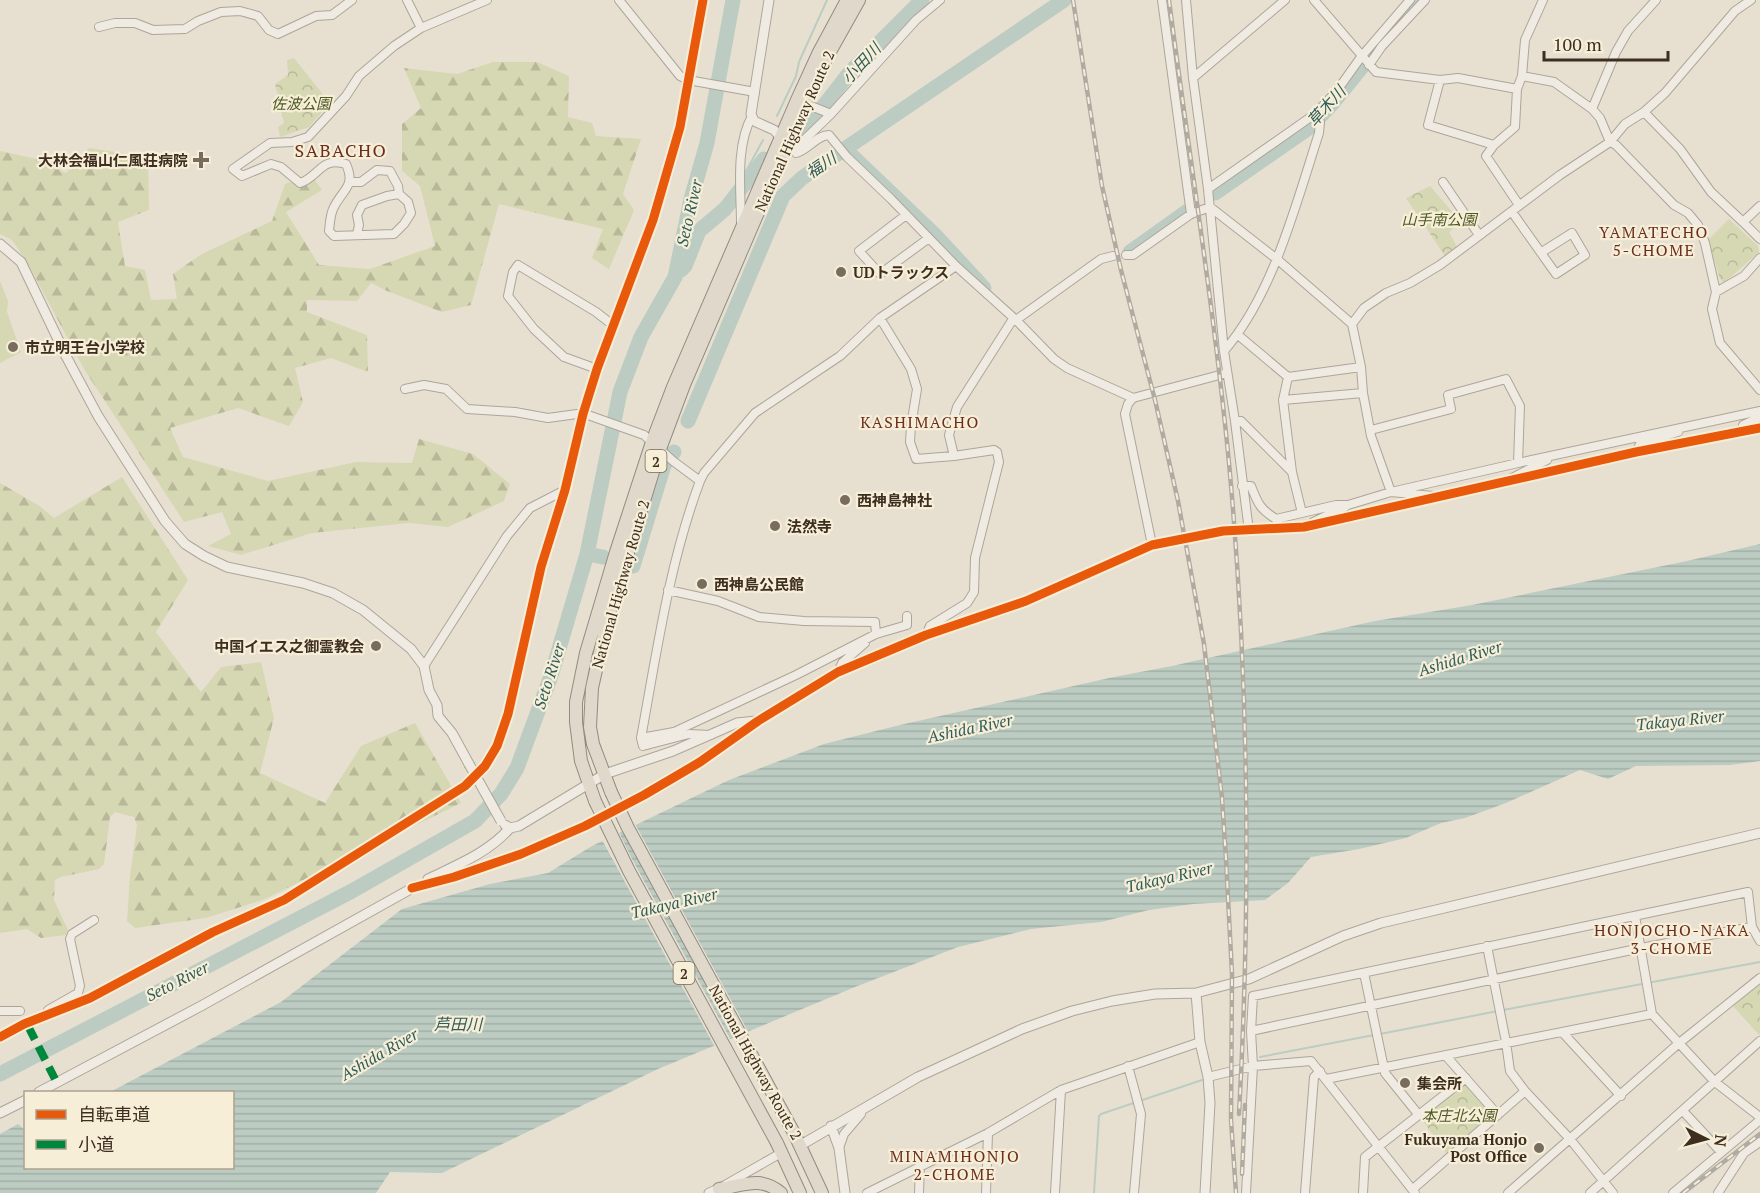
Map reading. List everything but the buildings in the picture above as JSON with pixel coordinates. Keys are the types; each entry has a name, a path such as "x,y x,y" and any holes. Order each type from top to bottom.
{"highway":[{"name":"National Highway Route 2","path":"806,103 819,52 847,0"},
{"name":"National Highway Route 2","path":"800,1193 779,1148 628,871 595,801 588,784 577,741 576,702 579,682 613,563 658,448 806,103 827,57 859,0"},
{"name":"National Highway Route 2","path":"788,145 741,225 673,387 658,448 607,621 592,688 590,727 593,744 611,792 801,1145 822,1193"},
{"path":"716,1192 753,1182 767,1183 780,1193"}],"street":[{"path":"99,27 115,23 135,23 153,30 186,29 198,21 221,12 240,11 258,16 269,30 278,34 316,16 332,15 352,0"},
{"path":"407,0 421,28"},
{"path":"350,182 361,182 377,170 390,171 398,186 399,194 408,202 411,213 394,234 334,236 329,231 333,208 350,182 346,164 337,161 320,167 310,178 300,183 281,167 271,164 242,176 233,169 270,143 308,137 346,96 359,76 394,46 421,28 487,0"},
{"path":"619,0 680,76 689,80 751,91"},
{"path":"0,1037 41,1017 90,998 213,932 284,900 465,786 485,766 497,746 508,714 541,567 565,490 597,369 653,220 680,127 703,0"},
{"path":"770,0 751,91 754,121 774,130 788,145 802,152 824,135 829,135 847,157 956,266 1054,359 1067,369 1133,398"},
{"path":"788,145 801,143 916,21 940,0"},
{"path":"1162,0 1191,214"},
{"path":"1186,0 1224,351 1249,531"},
{"path":"1193,78 1286,0"},
{"path":"1314,0 1376,72 1440,80 1458,78 1517,89"},
{"path":"1365,61 1410,0"},
{"path":"1208,189 1317,117 1336,92 1425,0"},
{"path":"1519,205 1486,156 1494,145 1515,127 1517,89 1522,76 1524,40 1543,0"},
{"path":"1592,108 1624,38 1656,0"},
{"path":"1352,324 1364,308 1386,293 1410,283 1440,265 1519,205 1610,142 1625,124 1644,112 1665,93 1736,11 1750,0"},
{"path":"1522,76 1554,82 1592,108 1600,118 1610,142 1616,145 1674,205 1688,213 1698,225 1705,243 1716,292 1712,309 1720,343 1760,390"},
{"path":"1440,80 1428,125 1494,145"},
{"path":"806,103 829,113"},
{"path":"1644,112 1680,149 1711,192 1760,239"},
{"path":"741,225 741,153 747,124 752,116"},
{"path":"1224,351 1238,335 1278,260 1319,133 1317,117"},
{"path":"1443,182 1479,235"},
{"path":"357,234 359,225 357,215 362,205 399,194"},
{"path":"1743,222 1760,206"},
{"path":"1126,255 1133,255 1191,214 1210,207"},
{"path":"1210,207 1278,260 1352,324 1371,430 1391,492"},
{"path":"1512,212 1556,274 1586,255 1572,233 1542,252"},
{"path":"906,215 859,251 880,274 929,238"},
{"path":"0,244 21,262 98,416 165,521 185,544 227,567 303,583 333,592 363,610 411,649 424,666 429,690 437,705 438,716 452,733 501,821 510,828"},
{"path":"954,456 949,435 957,407 1014,319 1101,259 1113,256"},
{"path":"1716,292 1744,276 1760,258"},
{"path":"597,369 564,357 534,329 508,296 513,272 518,265 596,312 614,326"},
{"path":"712,735 689,734 643,746 641,738 668,590 687,514 704,472 755,413 840,356 880,318 956,266"},
{"path":"880,318 911,369 917,389 910,442 916,459 994,450 998,452 999,462 975,558 974,592 968,603 930,626 926,635"},
{"path":"1238,335 1288,377 1361,367"},
{"path":"1152,545 1125,414 1128,404 1133,398 1227,373"},
{"path":"1288,377 1283,400 1292,472 1302,513"},
{"path":"1371,430 1451,409 1448,395 1506,379 1520,406 1518,463"},
{"path":"405,389 424,386 446,389 467,409 514,412 548,418 586,415 658,448 700,481"},
{"path":"1283,400 1363,393"},
{"path":"1304,527 1348,505 1391,492 1683,426 1760,411"},
{"path":"1742,431 1743,425 1760,417"},
{"path":"1235,421 1241,421 1292,472"},
{"path":"1636,452 1640,444 1681,431 1683,426"},
{"path":"412,888 521,854 585,826 700,762 758,721 838,672 926,635 1026,601 1152,545 1223,531 1304,527 1636,452 1760,428"},
{"path":"1504,482 1556,455"},
{"path":"1242,486 1251,486 1263,511 1276,519 1348,505"},
{"path":"424,666 507,536 530,508 565,490"},
{"path":"1391,492 1443,497"},
{"path":"668,590 718,601 759,617 804,621 875,622 876,634"},
{"path":"641,738 674,732 697,722 876,634 907,625 907,616"},
{"path":"838,672 842,663 876,634"},
{"path":"41,1091 201,1006 499,841 510,828 519,826 605,774 673,751 737,723 758,721"},
{"path":"801,1145 881,1098 987,1044 1072,1011 1155,994 1196,993 1249,979 1343,936 1381,923 1760,833"},
{"path":"466,873 467,866 474,855"},
{"path":"1246,1193 1253,1066 1251,1031 1254,996 1748,892 1752,927 1760,941"},
{"path":"1750,916 1760,915"},
{"path":"1635,916 1652,1014 1715,1082 1760,1119 1672,1193"},
{"path":"41,1017 78,993 80,986 70,939 72,934 94,920"},
{"path":"1251,1031 1641,948 1752,927"},
{"path":"1487,946 1510,1071 1525,1091 1570,1139 1613,1193"},
{"path":"1364,973 1384,1073 1418,1114"},
{"path":"1508,1193 1678,1044 1760,978"},
{"path":"1196,993 1200,1042 1208,1077 1210,1103 1205,1193"},
{"path":"0,1011 20,1011"},
{"path":"1326,1079 1652,1014"},
{"path":"1563,1033 1621,1096"},
{"path":"1590,1193 1760,1041"},
{"path":"867,1193 988,1133 1061,1090 1200,1042"},
{"path":"1446,1056 1498,1115"},
{"path":"1208,1077 1253,1066 1311,1061 1414,1191 1525,1091"},
{"path":"1128,1066 1141,1114 1134,1193"},
{"path":"1305,1193 1314,1077 1320,1071"},
{"path":"1363,1193 1365,1157 1466,1078"},
{"path":"1055,1193 1061,1090"},
{"path":"839,1148 844,1134 855,1119 881,1098"},
{"path":"0,1113 24,1101"},
{"path":"1683,1111 1721,1152"},
{"path":"831,1126 839,1148 845,1193"},
{"path":"986,1193 988,1133"},
{"path":"1718,1193 1744,1153 1758,1146"},
{"path":"716,1192 779,1148"},
{"path":"919,1193 920,1166"}],"green space":[{"name":"佐波公園","path":"294,58 330,103 309,127 280,137 278,127 284,123 275,84 288,75 287,60"},
{"path":"493,62 537,62 569,76 568,117 592,123 596,136 641,139 623,194 634,210 609,269 592,258 603,229 499,204 471,305 442,312 371,283 357,301 307,300 307,312 367,335 368,372 331,358 295,368 303,402 289,426 238,408 170,428 183,457 268,481 356,462 412,463 419,439 473,454 510,484 504,501 448,527 409,523 312,533 241,555 208,546 231,534 222,512 184,522 84,369 27,262 12,240 0,234 0,151 37,159 66,173 89,148 148,157 149,210 118,222 125,266 145,270 151,300 177,299 173,274 200,255 272,221 285,184 311,175 322,190 286,212 319,265 370,269 435,246 420,186 402,171 402,124 421,108 404,68 457,74"},
{"name":"山手南公園","path":"1430,186 1461,222 1449,232 1457,247 1445,256 1406,198"},
{"path":"1729,219 1758,246 1759,252 1724,283 1720,279 1708,240"},
{"path":"0,281 8,301 7,312 21,352 0,363"},
{"path":"122,477 188,580 156,632 201,692 221,667 261,662 274,718 260,773 325,803 361,746 415,723 461,803 265,899 206,918 135,928 127,921 137,825 134,817 115,812 110,817 104,864 99,869 55,880 54,900 68,930 66,935 41,938 27,929 0,933 0,483 38,505 54,518"},
{"path":"1760,983 1760,1034 1759,1035 1731,1004"},
{"name":"本庄北公園","path":"1466,1081 1492,1111 1492,1116 1447,1154 1420,1117"}],"water":[{"name":"芦田川","path":"1760,544 1760,761 1730,765 1636,766 1608,779 1580,770 1506,803 1465,818 1441,823 1406,838 1311,857 1288,883 1265,900 1193,904 1149,910 1101,922 1031,929 958,947 658,1069 442,1173 390,1172 376,1193 0,1193 0,1134 18,1124 24,1129 24,1169 234,1169 234,1091 112,1091 281,1002 402,909 490,884 548,873 592,846 729,780 824,744 1109,678 1375,621 1472,605"}],"pier":[{"path":"634,822 750,1035 738,1040 623,828"},
{"path":"618,830 732,1042 716,1049 601,838"}],"waterway":[{"name":"Seto River","path":"0,1074 352,891 475,821 501,794 517,768 551,676 587,554 620,392 641,337 675,277 691,199 707,143 733,0"},
{"path":"777,116 827,0"},
{"name":"小田川","path":"805,130 850,72 922,0"},
{"name":"福川","path":"688,421 783,196 802,178 1064,0"},
{"name":"草木川","path":"1215,193 1310,127 1419,0"},
{"path":"743,177 763,140"},
{"name":"草木川","path":"850,154 936,236 984,288"},
{"name":"小田川","path":"681,270 685,266 699,231 725,209 764,159"},
{"name":"小田川","path":"729,204 737,187"},
{"name":"草木川","path":"1130,252 1186,212"},
{"name":"福川","path":"629,565 633,566 664,465 674,452"},
{"name":"福川","path":"587,554 603,557"},
{"path":"1503,1010 1760,962"},
{"path":"1380,1034 1498,1011"},
{"path":"1260,1057 1374,1035"},
{"path":"1094,1193 1099,1116 1202,1080"}],"railway":[{"path":"1073,0 1102,186 1178,501 1204,644 1222,798 1226,859 1232,974 1231,1120 1236,1193"},
{"path":"1169,0 1216,347 1236,544 1246,789 1245,952 1239,1114"},
{"path":"1242,1174 1245,1105"},
{"path":"1683,1193 1760,1134"}],"marked path":[{"path":"28,1026 55,1079"}],"cycle path":[{"path":"0,1037 24,1024 90,998 213,932 284,900 465,786 485,766 497,746 508,714 541,567 565,490 583,414 597,369 653,220 680,127 703,0"},
{"path":"412,888 454,877 521,854 585,826 700,762 758,721 838,672 926,635 1026,601 1152,545 1223,531 1304,527 1636,452 1760,428"}],"place":[{"name":"大林会福山仁風荘病院","path":"201,160"},
{"name":"UDトラックス","path":"841,272"},
{"name":"市立明王台小学校","path":"13,347"},
{"name":"西神島神社","path":"845,500"},
{"name":"法然寺","path":"775,526"},
{"name":"西神島公民館","path":"702,584"},
{"name":"中国イエス之御霊教会","path":"376,646"},
{"name":"集会所","path":"1405,1083"},
{"name":"Fukuyama Honjo Post Office","path":"1539,1148"}],"district":[{"name":"SABACHO","path":"341,150"},
{"name":"YAMATECHO 5-CHOME","path":"1654,241"},
{"name":"KASHIMACHO","path":"920,422"},
{"name":"HONJOCHO-NAKA 3-CHOME","path":"1672,939"},
{"name":"MINAMIHONJO 2-CHOME","path":"955,1165"}],"water label":[{"name":"Ashida River","path":"1460,658"},
{"name":"Takaya River","path":"1680,720"},
{"name":"Ashida River","path":"970,728"},
{"name":"Takaya River","path":"1169,877"},
{"name":"Takaya River","path":"674,903"},
{"name":"Ashida River","path":"379,1054"}]}
